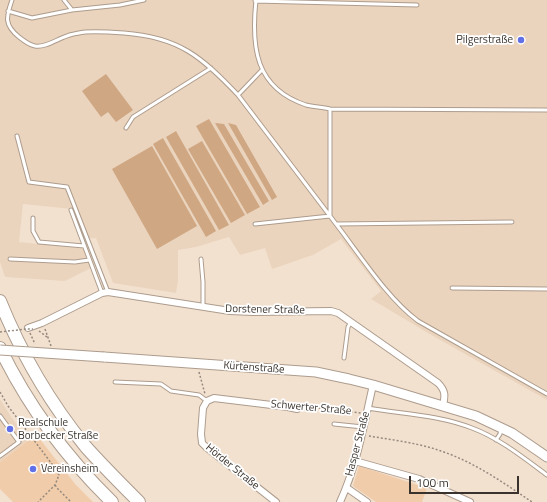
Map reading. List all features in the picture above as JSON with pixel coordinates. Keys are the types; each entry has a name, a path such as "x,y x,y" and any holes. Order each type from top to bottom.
{"highway":[{"path":"0,301 29,361 60,413 111,475 139,502"},
{"path":"0,349 19,385 41,419 93,484 112,502"}],"main road":[{"name":"Kürtenstraße","path":"0,349 316,372 373,385 476,416 512,433 547,457"}],"street":[{"name":"Dorstener Straße","path":"105,293 230,311 331,311 351,322 438,383 445,390 443,406"},
{"path":"28,328 42,323 105,293"},
{"name":"Hasper Straße","path":"340,502 347,488 355,461 373,385"},
{"name":"Schwerter Straße","path":"207,401 214,398 288,407 297,410"},
{"name":"Hörder Straße","path":"207,401 203,408 201,434 202,442 206,447 276,502"},
{"path":"355,461 419,479 470,502"},
{"path":"347,488 367,502"}],"lane":[{"path":"12,0 8,11 7,20 11,31 27,43 34,46 41,46 68,36 86,32 108,32 140,34 161,38 194,54 211,68 238,95 388,292 407,313 418,321 547,394"},
{"path":"64,0 72,10"},
{"path":"8,11 32,18 72,10 120,5 144,0"},
{"path":"417,5 255,1 255,44 258,60 269,81 280,92 293,100 308,105 330,109 547,110"},
{"path":"126,128 133,117 211,68"},
{"path":"238,95 262,70"},
{"path":"330,109 330,216"},
{"path":"17,136 28,182 67,187 105,293"},
{"path":"70,210 105,293"},
{"path":"255,224 330,216"},
{"path":"33,218 33,231 39,242 84,246"},
{"path":"336,224 512,222"},
{"path":"10,259 75,262 90,260"},
{"path":"201,259 203,307"},
{"path":"452,288 547,289"},
{"path":"344,358 348,327 351,322"},
{"path":"115,382 161,384 171,391 199,395 207,401"},
{"path":"367,411 450,421 474,428 496,440 547,475"},
{"path":"0,416 19,442 0,456"},
{"path":"334,424 363,427"},
{"path":"496,440 500,434 501,427"}],"path":[{"path":"28,328 31,337 38,348"},
{"path":"0,332 33,329 47,336 47,346"},
{"path":"0,392 8,406 59,475 55,485 38,502"},
{"name":"Schwerter Straße","path":"297,410 302,406 367,411"},
{"path":"361,435 427,447 457,457 490,475 532,502"},
{"path":"55,485 71,502"}],"shaded area":[{"path":"0,0 547,0 547,400 433,336 371,299 381,291 341,239 313,255 272,269 265,248 240,255 229,237 196,247 178,250 178,280 176,293 113,283 96,238 84,239 72,209 23,204 19,242 88,249 95,266 65,281 5,277 0,262"},
{"path":"106,74 133,110 116,122 108,112 101,117 82,91"},
{"path":"209,119 260,207 247,214 196,126"},
{"path":"215,123 224,124 269,201 263,205"},
{"path":"228,123 236,125 277,197 272,200"},
{"path":"176,131 229,225 219,230 166,137"},
{"path":"163,138 216,231 206,237 153,144"},
{"path":"202,141 245,215 231,223 188,149"},
{"path":"152,146 197,226 157,249 112,169"},
{"name":"Realschule Borbecker Straße","path":"0,399 29,440 0,462"},
{"path":"35,433 76,485 93,502 13,502 0,489 0,462 29,440"},
{"path":"359,466 427,488 422,502 376,502 353,486"}],"place":[{"name":"Pilgerstraße","path":"521,40"},
{"name":"Realschule Borbecker Straße","path":"10,429"},
{"name":"Vereinsheim","path":"33,469"}]}
